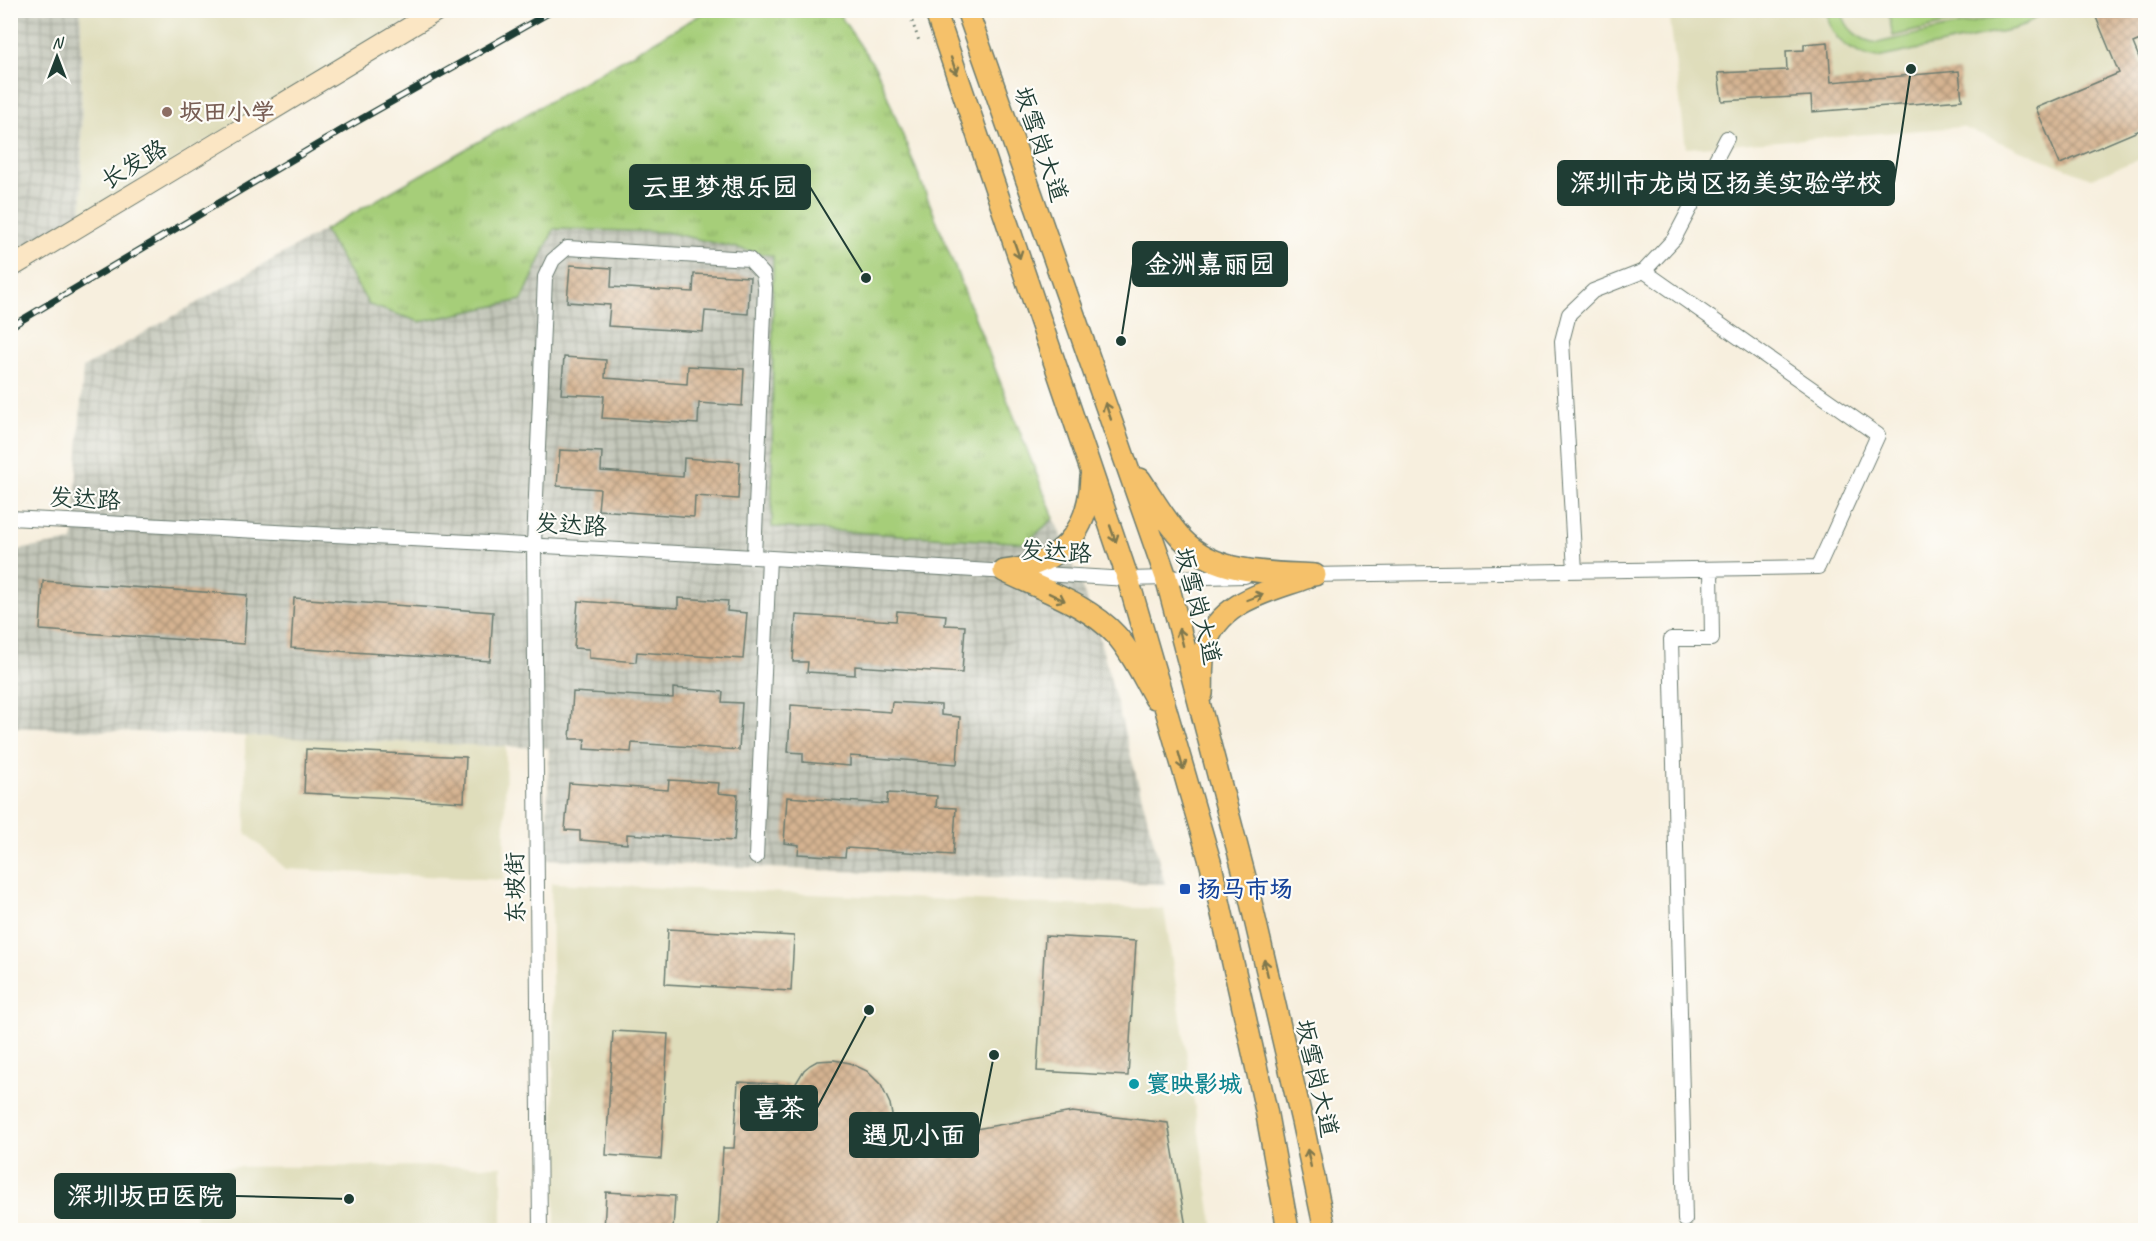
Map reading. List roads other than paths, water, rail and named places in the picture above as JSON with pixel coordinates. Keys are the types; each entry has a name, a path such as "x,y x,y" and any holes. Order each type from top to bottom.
{"main road":[{"path":"935,10 1128,579 1211,865 1266,1110 1288,1230"},
{"name":"坂雪岗大道","path":"967,10 1166,577 1246,881 1325,1225"},
{"path":"1121,449 1178,535 1197,552 1219,563 1244,570 1315,575"},
{"path":"1004,571 1025,569 1044,561 1061,550 1075,534 1085,516 1090,496 1091,476 1087,456"},
{"path":"1004,571 1086,611 1108,627 1126,648 1169,722"},
{"path":"1201,715 1204,650 1215,626 1231,609 1241,603 1315,575"},
{"path":"1280,1188 1281,1230"}],"street":[{"name":"长发路","path":"10,268 438,10"},
{"path":"1575,571 1562,340 1569,314 1593,291 1644,271 1674,239 1727,138"},
{"name":"东坡街","path":"540,1230 534,545 545,277 553,260 567,248 748,259 763,274 765,288 754,557"},
{"name":"发达路","path":"10,518 1128,579 1818,567 1878,435 1644,271"},
{"path":"756,857 769,558"},
{"path":"1685,1220 1671,639 1712,639 1711,569"}],"railway":[{"path":"10,327 347,127 554,10"}],"place":[{"name":"深圳市龙岗区扬美实验学校","path":"1911,69"},
{"name":"坂田小学","path":"167,112"},
{"name":"云里梦想乐园","path":"866,278"},
{"name":"金洲嘉丽园","path":"1121,341"},
{"name":"扬马市场","path":"1185,889"},
{"name":"喜茶","path":"869,1010"},
{"name":"遇见小面","path":"994,1055"},
{"name":"寰映影城","path":"1134,1084"},
{"name":"深圳坂田医院","path":"349,1199"}]}
